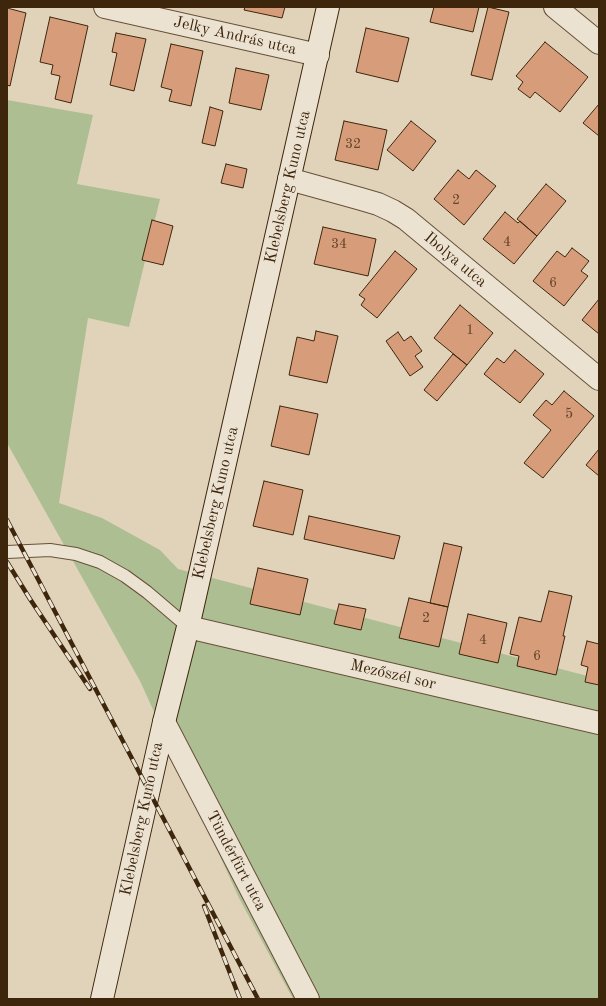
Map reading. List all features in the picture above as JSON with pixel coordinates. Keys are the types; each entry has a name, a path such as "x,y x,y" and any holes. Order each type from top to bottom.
{"street":[{"name":"Jelky András utca","path":"105,7 318,54"},
{"name":"Klebelsberg Kuno utca","path":"102,999 164,722 188,627 328,7"},
{"path":"555,7 599,43"},
{"name":"Ibolya utca","path":"289,179 378,204 406,219 599,379"},
{"name":"Mezőszél sor","path":"188,627 599,723"},
{"name":"Tündérfürt utca","path":"164,722 308,999"}],"lane":[{"path":"7,552 50,550 76,554 100,562 147,592 188,627"}],"green space":[{"path":"7,100 93,115 77,184 160,199 129,327 88,318 59,503 102,518 160,550 178,569 599,679 599,999 293,999 239,898 140,681 7,443"}],"building":[{"path":"245,7 285,7 282,18 244,10"},
{"path":"434,7 479,7 473,32 430,22"},
{"path":"488,7 509,12 492,80 471,75"},
{"path":"7,8 26,13 10,86 7,85"},
{"path":"50,17 88,26 71,103 55,99 60,76 51,74 53,65 40,62"},
{"path":"366,28 409,38 398,82 356,72"},
{"path":"116,33 146,39 134,91 110,85 117,53 112,52"},
{"path":"545,42 588,77 560,112 535,92 530,98 518,89 523,82 516,76"},
{"path":"171,44 203,51 191,106 169,101 172,90 161,87"},
{"path":"236,68 269,75 261,110 229,103"},
{"path":"599,104 599,136 583,123"},
{"path":"210,107 223,111 215,146 202,143"},
{"path":"344,121 387,130 378,170 335,160"},
{"path":"411,121 436,141 413,171 387,150"},
{"path":"226,164 247,169 243,188 221,183"},
{"path":"458,170 469,179 476,170 496,186 464,225 434,199"},
{"path":"546,184 566,201 537,236 517,219"},
{"path":"505,212 518,223 520,221 537,236 514,264 483,239"},
{"path":"152,220 173,226 163,265 142,260"},
{"path":"323,227 376,239 368,276 314,264"},
{"path":"572,248 589,261 581,271 588,276 564,306 533,281 557,251 565,257"},
{"path":"395,251 417,269 377,318 361,305 365,299 359,295"},
{"path":"599,299 599,334 582,320"},
{"path":"460,305 493,333 467,365 434,338"},
{"path":"316,331 338,336 327,383 289,375 297,337 314,341"},
{"path":"398,332 404,341 411,336 422,351 415,356 423,367 410,376 386,341"},
{"path":"515,350 544,374 520,403 484,374 497,358 504,363"},
{"path":"453,354 467,365 437,401 424,390"},
{"path":"564,391 594,416 543,478 524,463 551,430 533,415 546,400 552,405"},
{"path":"280,406 318,414 309,455 271,446"},
{"path":"599,449 599,476 586,465"},
{"path":"264,481 303,490 293,535 253,526"},
{"path":"309,516 400,536 394,559 304,539"},
{"path":"444,543 462,547 448,607 430,603"},
{"path":"258,568 308,579 300,615 250,604"},
{"path":"549,591 572,596 556,675 517,666 519,656 510,654 519,617 541,622"},
{"path":"409,598 448,607 439,647 399,638"},
{"path":"339,604 366,609 361,630 334,624"},
{"path":"468,614 507,623 498,663 459,654"},
{"path":"587,641 599,644 599,685 585,682 588,667 581,665"}],"railway":[{"path":"7,520 258,999"},
{"path":"7,562 90,689"},
{"path":"204,906 240,999"}]}
